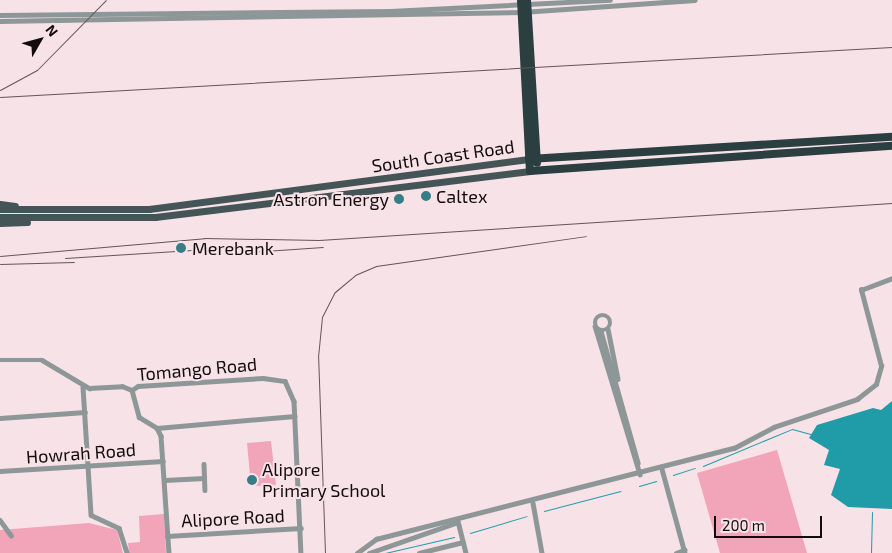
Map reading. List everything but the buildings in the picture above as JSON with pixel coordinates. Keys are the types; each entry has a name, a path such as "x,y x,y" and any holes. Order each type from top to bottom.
{"highway":[{"path":"524,6 534,171"},
{"name":"South Coast Road","path":"533,159 892,137"},
{"path":"780,143 780,153"},
{"name":"South Coast Road","path":"534,171 892,146"}],"main road":[{"name":"South Coast Road","path":"0,217 52,218 189,204 325,187 344,189 374,186 419,180 533,159"},
{"path":"493,166 494,175"},
{"name":"South Coast Road","path":"419,180 534,171"},
{"path":"325,187 327,195"},
{"name":"South Coast Road","path":"0,209 93,214 190,212 327,195 344,189"},
{"path":"279,193 279,201"},
{"path":"0,204 45,210"},
{"path":"189,204 190,212"},
{"path":"0,223 52,218"}],"street":[{"path":"0,16 190,20 524,6 610,0"},
{"path":"0,22 34,18 190,14 524,6 584,8 696,0"},
{"path":"584,2 584,8"},
{"path":"190,14 190,20"},
{"path":"357,553 376,540 532,503 734,448 774,427 865,395 876,384 881,366 861,290 892,278"},
{"path":"619,390 608,329 611,321 606,315 598,316 595,326 640,474"},
{"path":"595,326 601,331 619,390 640,474"},
{"path":"601,331 608,329"},
{"name":"Tomango Road","path":"0,360 42,360 83,387 132,390 253,378 286,381 293,392 294,416"},
{"path":"83,387 91,515 119,528 127,553"},
{"path":"132,390 140,418 157,428 294,416 301,553"},
{"path":"0,418 85,412"},
{"path":"157,428 163,461 169,553"},
{"name":"Howrah Road","path":"0,471 163,461"},
{"path":"204,464 205,490"},
{"path":"662,469 685,552 676,553"},
{"path":"164,480 204,478"},
{"path":"532,503 542,553"},
{"path":"0,520 11,535"},
{"path":"458,522 466,553"},
{"path":"369,553 458,522"},
{"name":"Alipore Road","path":"167,536 301,528"},
{"path":"420,553 463,542"}],"shaded area":[{"path":"271,441 276,485 251,486 247,443"},
{"path":"777,450 807,553 720,553 697,473"},
{"path":"164,514 166,553 129,553 128,543 140,542 139,516"},
{"path":"89,523 117,530 123,553 0,553 0,530"}],"water":[{"path":"892,401 892,509 848,507 831,495 840,469 824,465 829,450 809,438 817,425 873,408 881,410"}],"waterway":[{"path":"703,466 792,429 811,434"},
{"path":"673,475 695,468"},
{"path":"639,486 656,481"},
{"path":"544,511 620,491"},
{"path":"871,553 872,512"},
{"path":"470,533 527,516"},
{"path":"385,553 454,537"}],"railway":[{"path":"0,90 37,70 106,0"},
{"path":"0,97 892,47"},
{"path":"0,256 204,238 319,240 892,203"},
{"path":"325,553 318,357 322,317 335,292 355,275 376,266 586,236"},
{"path":"65,258 257,246"},
{"path":"248,252 323,247"},
{"path":"0,264 74,262"}],"place":[{"name":"Caltex","path":"426,196"},
{"name":"Astron Energy","path":"399,199"},
{"name":"Merebank","path":"181,248"},
{"name":"Alipore Primary School","path":"252,480"}]}
